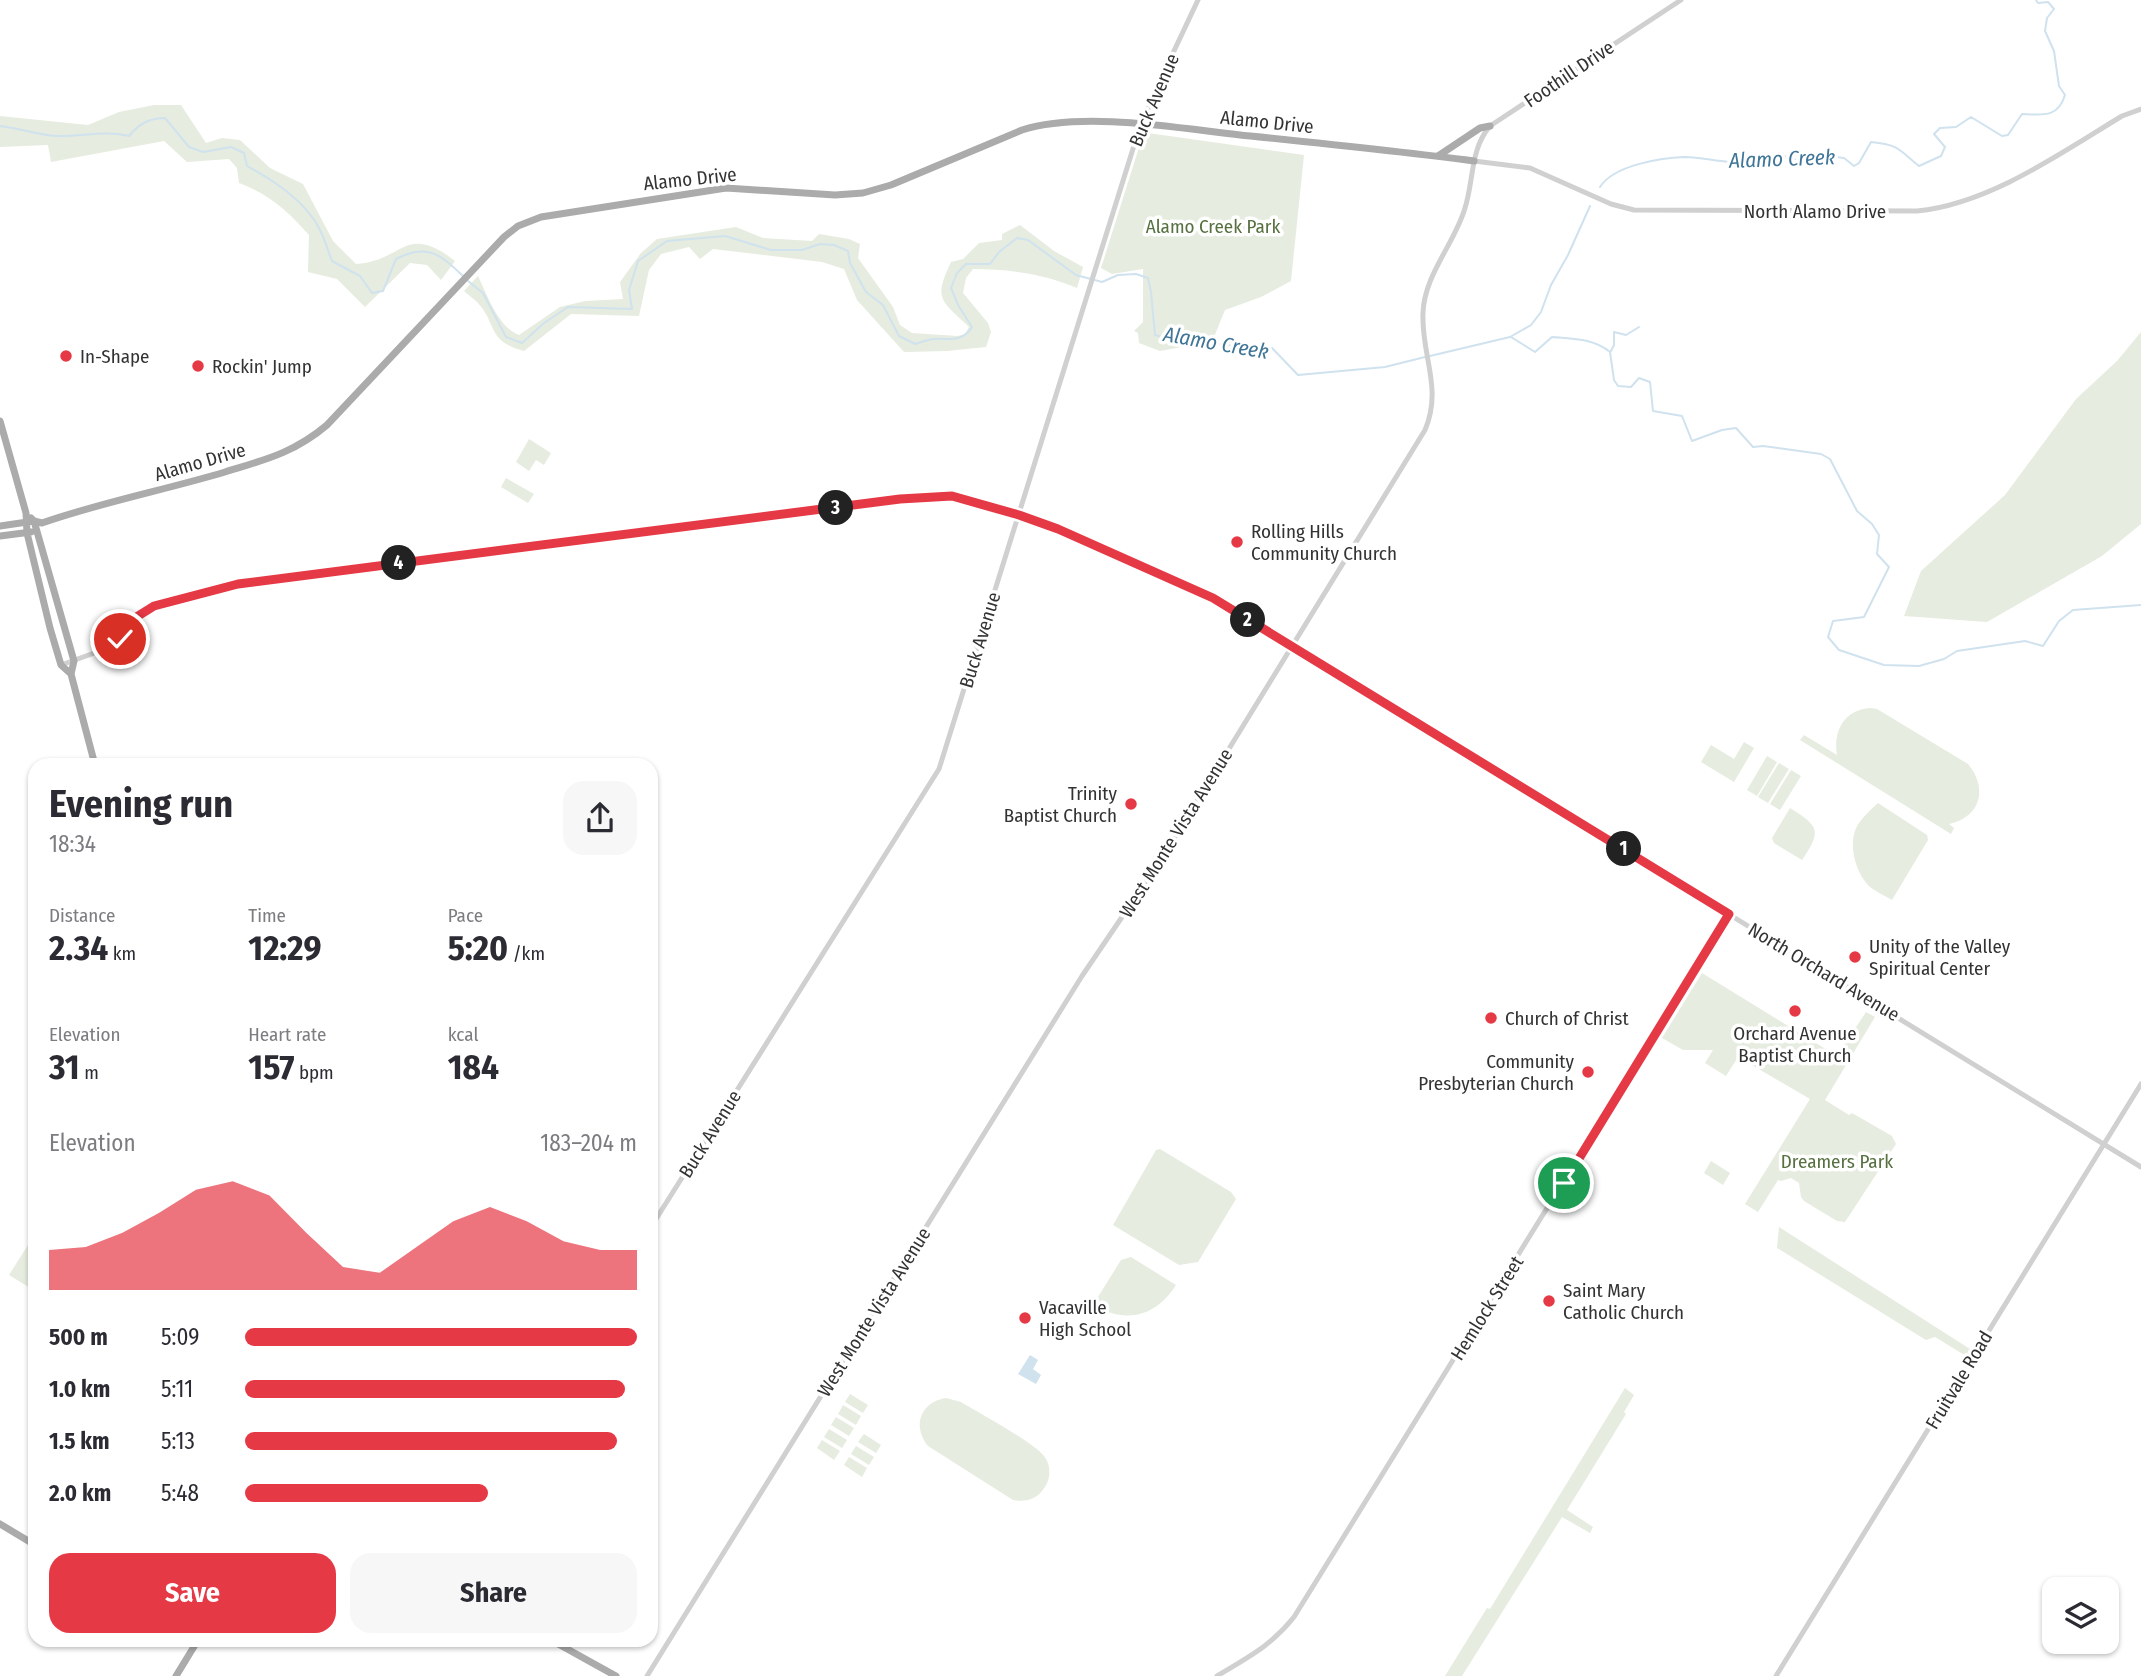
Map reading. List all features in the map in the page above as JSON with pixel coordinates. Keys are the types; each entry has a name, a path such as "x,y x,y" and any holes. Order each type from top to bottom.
{"main road":[{"name":"Alamo Drive","path":"0,526 38,522 201,479 300,446 327,425 510,232 541,217 726,188 835,195 863,193 891,185 1034,126 1076,122 1141,125 1475,160"},
{"path":"1438,156 1480,128 1490,126"},
{"path":"0,421 26,513 25,523 37,580 61,665 71,674"},
{"path":"26,513 38,522 37,530 74,661 71,674 93,758"},
{"path":"0,536 37,530"},
{"path":"0,1524 28,1541"},
{"path":"176,1676 194,1647"},
{"path":"564,1647 616,1676"}],"street":[{"name":"Buck Avenue","path":"658,1216 939,769 1141,125 1198,0"},
{"name":"Foothill Drive","path":"1490,126 1681,0"},
{"name":"North Alamo Drive","path":"1475,160 1530,168 1611,204 1634,210 1917,211 1942,208 2012,180 2122,116 2141,108"},
{"path":"1475,160 1478,145 1490,126"},
{"name":"West Monte Vista Avenue","path":"647,1676 1082,976 1160,861 1425,430 1433,402 1422,327 1424,302 1431,281 1462,219 1475,160"},
{"name":"North Orchard Avenue","path":"61,665 110,647 138,616 154,606 238,584 937,495 966,499 1058,529 1213,598 2141,1167"},
{"name":"Hemlock Street","path":"1218,1676 1276,1639 1294,1617 1729,914"},
{"name":"Fruitvale Road","path":"1776,1676 2141,1084"}],"green space":[{"path":"154,105 181,105 206,143 222,138 240,140 270,168 303,184 333,241 356,264 385,257 414,244 438,250 455,261 441,280 427,265 410,263 365,307 337,279 308,272 309,235 277,204 260,192 239,183 237,168 229,159 187,162 164,141 51,162 48,145 0,147 0,116 88,125 119,112"},
{"name":"Alamo Creek Park","path":"1148,133 1304,155 1291,281 1261,297 1225,310 1214,337 1193,345 1160,351 1139,343 1138,333 1134,331 1143,322 1143,269 1112,274 1101,268 1142,138"},
{"path":"1020,225 1054,251 1083,267 1077,288 1026,273 973,269 966,278 963,293 988,323 991,332 986,347 904,352 857,300 844,269 822,262 713,249 700,259 689,247 661,254 649,270 639,316 571,314 524,351 512,347 498,337 483,310 464,291 478,276 505,326 519,335 560,307 585,301 623,299 620,282 641,253 657,239 736,227 763,238 812,241 819,234 849,239 860,244 858,258 893,307 900,325 912,333 958,336 965,334 969,327 946,305 941,292 951,262 963,259 979,243 1002,240 1002,234"},
{"path":"2141,332 2141,524 2102,556 1987,622 1904,616 1921,571 2005,495 2076,399 2117,361"},
{"path":"529,439 551,453 544,465 536,460 529,471 516,462"},
{"path":"506,478 534,494 528,503 501,487"},
{"path":"1870,708 1877,709 1968,764 1974,773 1978,783 1978,800 1968,815 1949,824 1954,828 1951,834 1800,740 1804,735 1837,755 1837,738 1842,723 1853,713"},
{"path":"1744,742 1754,748 1734,782 1701,762 1711,745 1734,759"},
{"path":"1767,756 1777,762 1757,796 1747,790"},
{"path":"1779,763 1789,769 1768,803 1758,797"},
{"path":"1791,770 1801,776 1780,810 1770,804"},
{"path":"1878,803 1927,835 1928,840 1892,900 1868,885 1859,871 1854,855 1855,830"},
{"path":"1790,808 1807,820 1814,830 1813,842 1802,860 1774,843 1772,838"},
{"name":"Dreamers Park","path":"1702,973 1837,1056 1866,1012 1875,1017 1825,1100 1892,1136 1896,1144 1845,1222 1837,1221 1804,1201 1799,1183 1791,1178 1778,1180 1758,1212 1745,1204 1810,1099 1738,1057 1726,1076 1705,1063 1713,1050 1683,1050 1662,1038"},
{"path":"1160,1149 1231,1192 1236,1199 1198,1262 1179,1265 1113,1225 1156,1150"},
{"path":"1711,1161 1730,1173 1723,1185 1704,1173"},
{"path":"1779,1227 1970,1349 1966,1356 1935,1337 1926,1340 1777,1248"},
{"path":"28,1245 28,1287 9,1275"},
{"path":"1131,1257 1176,1285 1168,1296 1139,1314 1117,1314 1093,1305 1121,1260"},
{"path":"1625,1388 1634,1395 1624,1412 1626,1414 1567,1510 1593,1527 1590,1533 1562,1517 1462,1676 1445,1676 1487,1608 1490,1609"},
{"path":"850,1394 868,1405 863,1413 845,1402"},
{"path":"946,1398 961,1402 992,1420 1029,1443 1044,1456 1049,1474 1045,1487 1039,1494 1029,1500 1013,1500 928,1446 920,1431 921,1416 930,1405"},
{"path":"843,1405 861,1416 856,1425 838,1414"},
{"path":"836,1417 854,1428 849,1436 831,1425"},
{"path":"829,1429 847,1440 842,1448 824,1437"},
{"path":"864,1434 881,1445 876,1453 858,1442"},
{"path":"822,1440 840,1451 834,1460 817,1448"},
{"path":"856,1446 874,1457 869,1465 851,1454"},
{"path":"849,1457 867,1468 862,1477 844,1465"}],"water":[{"path":"1030,1355 1038,1360 1033,1369 1041,1375 1036,1384 1018,1374"}],"waterway":[{"name":"Alamo Creek","path":"1600,187 1607,179 1626,168 1675,158 1691,157 1729,162 1784,156 1804,161 1810,154 1844,158 1854,166 1859,163 1871,142 1893,146 1919,166 1941,156 1945,147 1934,134 1940,128 1956,127 1971,117 2002,136 2008,135 2022,114 2054,111 2065,95 2059,86 2054,51 2045,31 2047,18 2054,9 2048,2 2038,3 2036,0"},
{"name":"Alamo Creek","path":"0,126 56,136 129,136 145,122 165,118 189,147 203,152 231,147 244,153 247,166 278,185 306,210 320,230 332,261 360,276 372,293 383,291 396,259 417,252 433,253 464,277"},
{"name":"Alamo Creek","path":"1430,356 1510,337 1531,325 1541,312 1551,285 1590,206"},
{"name":"Alamo Creek","path":"468,281 483,293 506,337 522,343 544,323 568,307 632,309 629,290 638,261 667,241 725,236 771,250 802,250 820,244 834,245 848,251 850,263 866,292 883,305 899,336 915,344 933,339 959,338 968,332 972,327 951,288 957,273 966,264 990,264 999,252 1017,238 1028,240 1076,275 1102,282 1118,275 1136,274 1148,278 1155,335 1173,340 1192,337 1223,345 1272,348 1298,375 1385,367 1425,357"},
{"path":"1611,351 1614,332 1626,335 1639,327"},
{"name":"Alamo Creek","path":"1511,337 1535,352 1552,337 1582,340 1603,347 1610,352 1614,380 1618,386 1631,387 1639,378 1650,382 1653,411 1682,416 1692,441 1736,428 1753,447 1821,454 1830,459 1857,511 1872,524 1879,535 1877,554 1889,567 1864,617 1833,621 1828,637 1839,650 1884,665 1919,666 1944,659 1957,651 2025,641 2043,646 2059,621 2073,610 2141,605"}],"place":[{"name":"In-Shape","path":"66,356"},
{"name":"Rockin' Jump","path":"198,366"},
{"name":"Rolling Hills Community Church","path":"1237,542"},
{"name":"Trinity Baptist Church","path":"1131,804"},
{"name":"Unity of the Valley Spiritual Center","path":"1855,957"},
{"name":"Orchard Avenue Baptist Church","path":"1795,1011"},
{"name":"Church of Christ","path":"1491,1018"},
{"name":"Community Presbyterian Church","path":"1588,1072"},
{"name":"Saint Mary Catholic Church","path":"1549,1301"},
{"name":"Vacaville High School","path":"1025,1318"}],"route":[{"path":"120,639 147,609 238,584 900,499 952,496 1058,529 1213,598 1729,914 1564,1183"}]}
